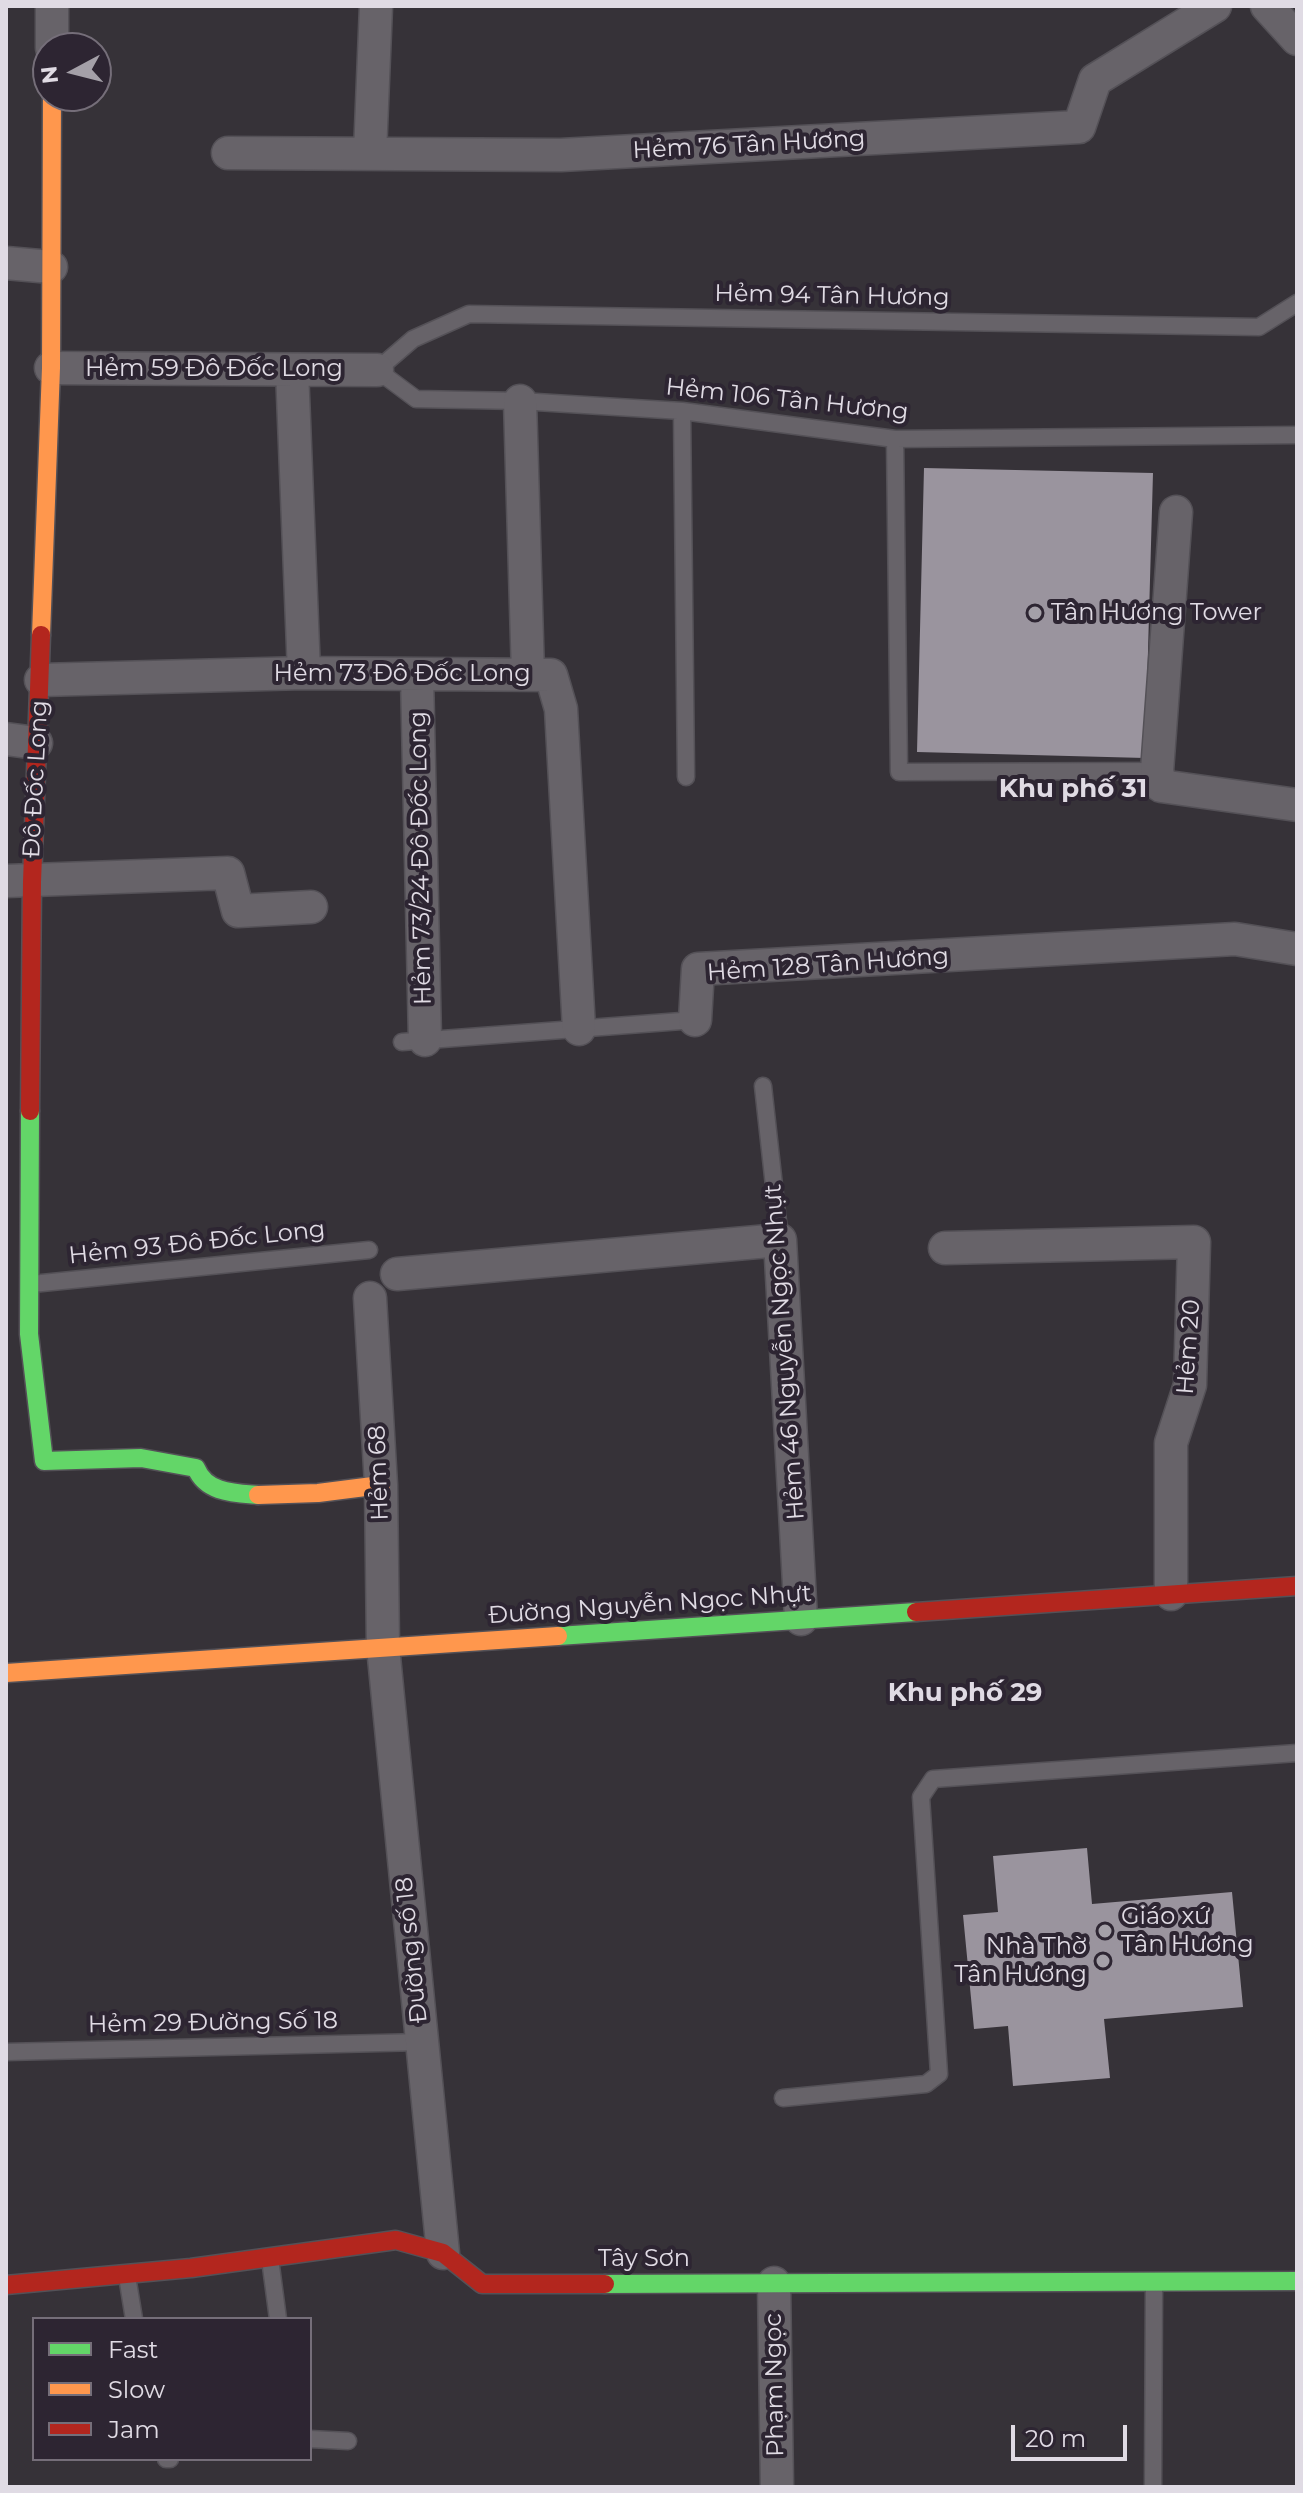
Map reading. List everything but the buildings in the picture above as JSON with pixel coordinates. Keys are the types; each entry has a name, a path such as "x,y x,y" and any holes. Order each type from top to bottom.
{"street":[{"path":"52,6 52,32"},
{"path":"370,153 376,6"},
{"name":"Hẻm 76 Tân Hương","path":"228,153 561,155 1079,127 1095,80 1215,6"},
{"path":"1267,6 1297,39"},
{"name":"Đô Đốc Long","path":"52,112 51,368 41,680 21,741 19,882 19,1073 30,1284 18,1334 44,1461 144,1459 183,1463 196,1468 203,1483 217,1489 280,1495 346,1492 381,1485"},
{"path":"6,263 51,267"},
{"name":"Hẻm 59 Đô Đốc Long","path":"51,368 377,370"},
{"path":"292,370 304,673"},
{"path":"520,401 528,675"},
{"path":"1176,512 1157,771 1161,786 1297,805"},
{"name":"Hẻm 73 Đô Đốc Long","path":"41,680 304,673 551,675 561,709 579,1029"},
{"name":"Hẻm 73/24 Đô Đốc Long","path":"413,1041 417,676"},
{"path":"19,882 228,873 238,911 311,907"},
{"name":"Hẻm 128 Tân Hương","path":"695,1020 698,969 1235,939 1297,949"},
{"name":"Hẻm 68","path":"383,1647 381,1485 384,1286 780,1240"},
{"name":"Hẻm 46 Nguyễn Ngọc Nhựt","path":"780,1240 801,1619"},
{"name":"Hẻm 20","path":"945,1248 1194,1242 1190,1385 1171,1443 1171,1594"},
{"name":"Đường Nguyễn Ngọc Nhựt","path":"6,1673 1297,1586"},
{"name":"Đường số 18","path":"383,1647 443,2253"},
{"name":"Tây Sơn","path":"6,2285 127,2274 396,2240 443,2253 482,2284 1297,2281"},
{"name":"Phạm Ngọc","path":"774,2283 777,2487"}],"lane":[{"name":"Hẻm 94 Tân Hương","path":"377,370 413,339 469,314 1259,327 1297,303"},
{"name":"Hẻm 106 Tân Hương","path":"377,370 416,399 520,401 682,411 895,439 1297,435"},
{"path":"682,411 686,777"},
{"path":"895,439 899,772 1157,771"},
{"name":"Hẻm 128 Tân Hương","path":"413,1041 695,1020"},
{"name":"Hẻm 46 Nguyễn Ngọc Nhựt","path":"763,1086 780,1240"},
{"name":"Hẻm 93 Đô Đốc Long","path":"30,1284 369,1250"},
{"path":"783,2098 926,2084 939,2074 921,1797 933,1779 1297,1753"},
{"name":"Hẻm 29 Đường Số 18","path":"6,2052 422,2042"},
{"path":"270,2257 278,2317"},
{"path":"127,2274 134,2317"},
{"path":"1153,2487 1154,2281"},
{"path":"312,2439 348,2441"}],"traffic: fast":[{"path":"30,1111 29,1334 44,1461 141,1458 196,1468 214,1487 258,1495"},
{"path":"558,1636 916,1612"},
{"path":"605,2284 1297,2281"}],"traffic: slow":[{"path":"41,635 51,368 52,112"},
{"path":"258,1495 318,1493 381,1485"},
{"path":"6,1673 558,1636"}],"traffic: jam":[{"path":"30,1111 32,882 41,635"},
{"path":"916,1612 1297,1586"},
{"path":"6,2285 191,2268 396,2240 443,2253 482,2284 605,2284"}],"place":[{"name":"Tân Hương Tower","path":"1035,613"},
{"name":"Giáo xứ Tân Hương","path":"1105,1931"},
{"name":"Nhà Thờ Tân Hương","path":"1103,1961"}],"district":[{"name":"Khu phố 31","path":"1073,789"},
{"name":"Khu phố 29","path":"965,1693"}]}
